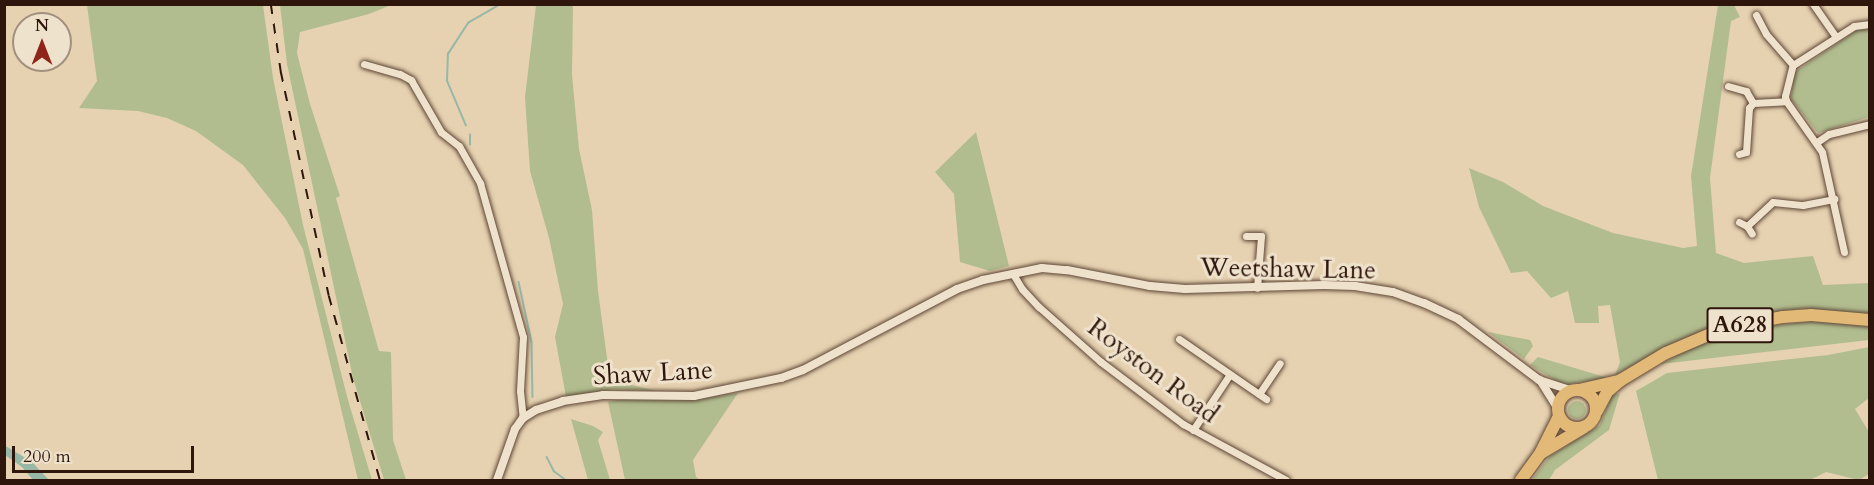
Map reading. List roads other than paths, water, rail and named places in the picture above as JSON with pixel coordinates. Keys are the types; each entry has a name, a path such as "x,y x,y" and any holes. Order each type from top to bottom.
{"highway":[{"name":"A628","path":"1540,454 1586,427 1595,418 1607,392 1621,380 1683,345 1738,325 1808,315 1869,320"},
{"name":"A628","path":"1521,480 1540,454 1562,398 1576,390 1621,380"},
{"path":"1576,390 1594,399 1597,411"},
{"path":"1558,412 1573,428 1586,427"}],"street":[{"path":"1813,4 1835,36"},
{"path":"1756,15 1766,33 1793,65"},
{"path":"1844,252 1834,199 1817,142 1786,101 1787,83 1793,65 1835,36 1854,26 1869,24"},
{"path":"364,64 400,74 411,80 441,132 459,146 480,183 523,337 520,391 523,418 511,438 497,480"},
{"path":"1728,86 1746,91 1753,103"},
{"path":"1739,154 1746,152 1749,108 1753,103 1786,101"},
{"path":"1817,142 1829,134 1869,125"},
{"path":"1747,226 1773,202 1803,205 1834,199"},
{"path":"1739,222 1747,226 1752,234"},
{"path":"1246,236 1261,236 1257,288"},
{"name":"Weetshaw Lane","path":"1012,274 1042,268 1067,270 1150,286 1185,289 1355,286 1393,292 1425,303 1458,319 1539,380 1576,390"},
{"name":"Shaw Lane","path":"523,418 536,410 578,398 628,393 694,396 781,378 803,370 957,289 1012,274"},
{"name":"Royston Road","path":"1012,274 1039,307 1093,356 1193,430 1286,480"},
{"path":"1179,339 1262,396 1280,363"},
{"path":"1193,430 1230,374"},
{"name":"Weetshaw Lane","path":"1539,380 1558,412"}],"waterway":[{"path":"466,126 447,81 448,54 468,23 501,4"},
{"path":"470,135 470,145"},
{"path":"519,282 532,342 533,397"},
{"path":"547,457 554,471 566,480"}],"railway":[{"path":"271,4 281,72 329,296 380,480"}]}
